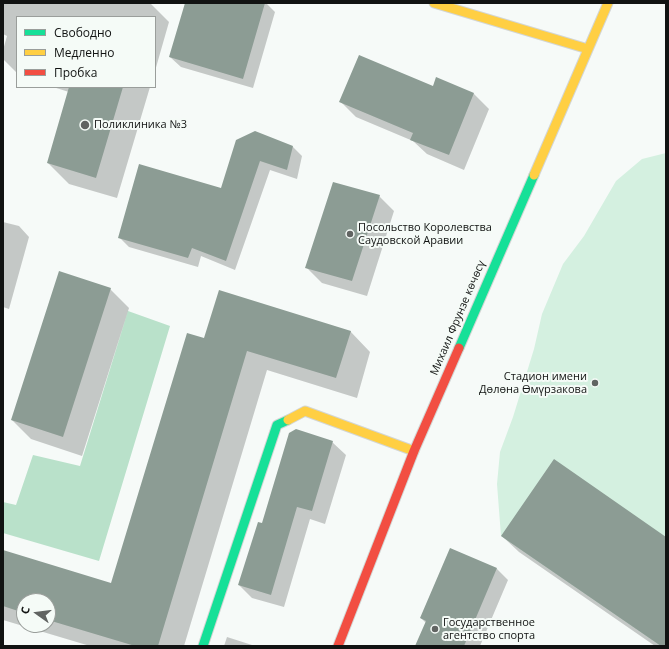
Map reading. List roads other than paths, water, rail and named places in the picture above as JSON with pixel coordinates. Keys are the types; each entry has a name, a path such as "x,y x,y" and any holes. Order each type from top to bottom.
{"main road":[{"path":"434,3 588,50"},
{"name":"Михаил Фрунзе көчөсү","path":"338,646 414,451 608,3"},
{"path":"203,646 277,425 305,411 414,451"}],"place":[{"name":"Поликлиника №3","path":"85,125"},
{"name":"Посольство Королевства Саудовской Аравии","path":"350,234"},
{"name":"Стадион имени Дөлөна Өмүрзакова","path":"595,383"},
{"name":"Государственное агентство спорта","path":"435,629"}]}
